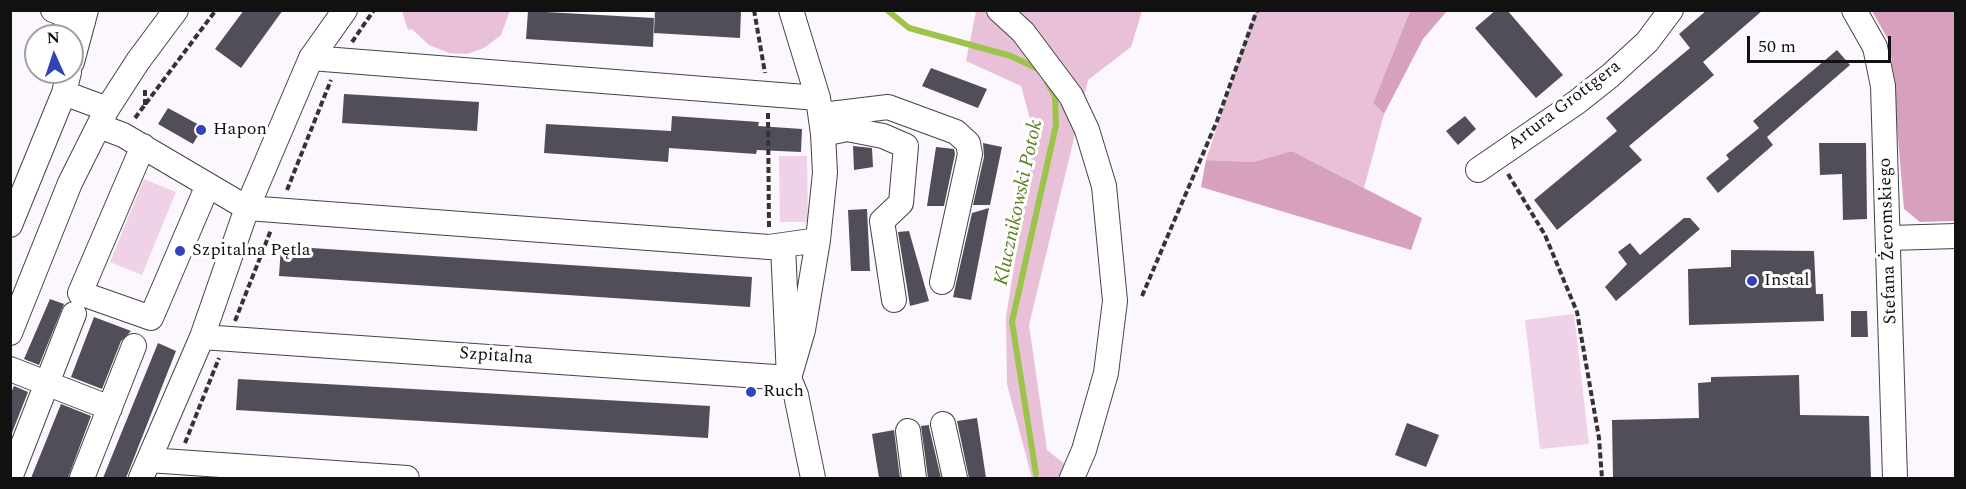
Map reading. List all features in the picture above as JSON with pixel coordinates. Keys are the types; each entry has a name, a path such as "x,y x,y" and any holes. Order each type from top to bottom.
{"street":[{"path":"53,10 84,16"},
{"path":"10,333 70,183 103,118 138,61 176,10"},
{"path":"145,469 202,337 247,208 311,58 345,10"},
{"path":"789,378 803,330 818,240 825,173 821,115 791,10"},
{"path":"999,10 1023,32 1071,96 1087,130 1104,186 1115,301 1106,373 1084,450 1072,478"},
{"name":"Artura Grottgera","path":"1487,163 1611,75 1647,42 1671,10"},
{"name":"Stefana Żeromskiego","path":"1854,10 1875,47 1883,86 1890,238 1895,478"},
{"path":"311,58 768,94 821,115 847,129 883,135 906,146 901,203 882,221 894,300"},
{"path":"10,225 66,84"},
{"path":"69,84 123,135 247,208 776,246 818,240"},
{"path":"821,115 888,107 956,132 968,143 970,154 942,282"},
{"path":"143,146 80,293 151,318 208,185"},
{"path":"1890,238 1956,236"},
{"path":"776,246 789,378 796,396 813,478"},
{"path":"10,478 74,314"},
{"name":"Szpitalna","path":"202,337 789,378"},
{"path":"82,478 134,346"},
{"path":"10,369 110,408"},
{"path":"943,424 955,478"},
{"path":"908,431 914,478"},
{"path":"145,469 178,462 407,478"}],"path":[{"path":"144,106 216,10"},
{"path":"178,462 339,61 374,10"},
{"path":"754,10 768,94 776,246"},
{"path":"1142,296 1217,121 1257,10"},
{"path":"1487,163 1545,235 1577,312 1599,438 1602,478"}],"shaded area":[{"path":"402,10 510,11 501,35 484,48 467,54 449,53 429,45 412,29 408,30"},
{"path":"976,11 1142,11 1131,47 1088,80 1029,325 1047,450 1082,478 1032,478 1007,384 1006,317 1035,137 1021,86 966,61"},
{"path":"1255,11 1410,11 1373,103 1384,114 1364,188 1292,151 1253,162 1206,160"},
{"path":"1410,11 1447,11 1423,39 1384,114 1373,103"},
{"path":"1872,11 1955,11 1955,221 1920,222 1904,209 1890,43"},
{"path":"1292,151 1422,218 1411,250 1201,187 1206,160 1253,162"},
{"path":"779,156 807,156 808,222 780,222"},
{"path":"144,179 176,192 142,275 110,262"},
{"path":"1574,314 1589,444 1540,449 1525,320"}],"building":[{"path":"244,10 283,10 241,68 215,49"},
{"path":"655,10 741,10 740,38 654,33"},
{"path":"1496,10 1507,10 1563,75 1536,98 1475,28"},
{"path":"1707,10 1763,10 1703,62 1714,75 1629,146 1642,160 1557,230 1534,200 1617,131 1606,118 1690,48 1679,34"},
{"path":"528,11 654,18 653,47 526,39"},
{"path":"1837,50 1850,65 1767,137 1773,145 1718,193 1706,178 1729,159 1726,155 1759,128 1753,121"},
{"path":"931,68 987,89 978,108 922,86"},
{"path":"344,94 479,102 477,131 342,123"},
{"path":"168,108 203,127 193,144 158,124"},
{"path":"672,116 759,122 758,126 802,129 801,152 757,150 756,154 669,148 668,162 544,153 546,124 671,131"},
{"path":"1465,116 1476,129 1458,145 1446,131"},
{"path":"983,143 1002,147 990,205 973,205 984,157"},
{"path":"1819,143 1866,143 1867,219 1843,220 1842,174 1820,175"},
{"path":"853,146 872,148 873,167 854,170"},
{"path":"936,147 954,149 955,154 944,206 927,206"},
{"path":"989,208 971,300 953,297 972,213"},
{"path":"867,209 870,271 851,271 848,210"},
{"path":"1684,218 1690,218 1700,229 1616,301 1605,287 1627,264 1618,252 1630,243 1640,255"},
{"path":"909,231 929,301 910,306 898,232"},
{"path":"281,246 752,277 750,307 279,276"},
{"name":"Instal","path":"1731,250 1814,251 1816,294 1823,294 1824,321 1689,325 1688,269 1731,267"},
{"path":"50,299 64,304 39,365 24,359"},
{"path":"1851,311 1867,311 1868,337 1851,337"},
{"path":"94,317 131,331 121,341 102,389 71,377"},
{"path":"158,343 176,351 126,478 103,478"},
{"path":"1799,375 1800,415 1869,416 1871,478 1613,478 1612,420 1699,418 1698,383 1711,382 1711,377"},
{"path":"238,379 710,406 708,438 236,410"},
{"path":"14,386 28,392 10,438 10,395"},
{"path":"61,404 91,416 68,478 31,478"},
{"path":"977,418 986,478 969,478 957,421"},
{"path":"1407,423 1439,435 1426,467 1395,455"},
{"path":"929,425 941,478 928,478 921,426"},
{"path":"894,430 900,478 879,478 872,434"}],"waterway":[{"name":"Klucznikowski Potok","path":"887,10 909,28 1011,56 1040,70"},
{"name":"Klucznikowski Potok","path":"1036,474 1012,322 1056,125 1055,96 1047,82"}],"place":[{"name":"Hapon","path":"201,130"},
{"name":"Szpitalna Pętla","path":"180,251"},
{"name":"Instal","path":"1752,281"},
{"name":"Ruch","path":"751,392"}]}
